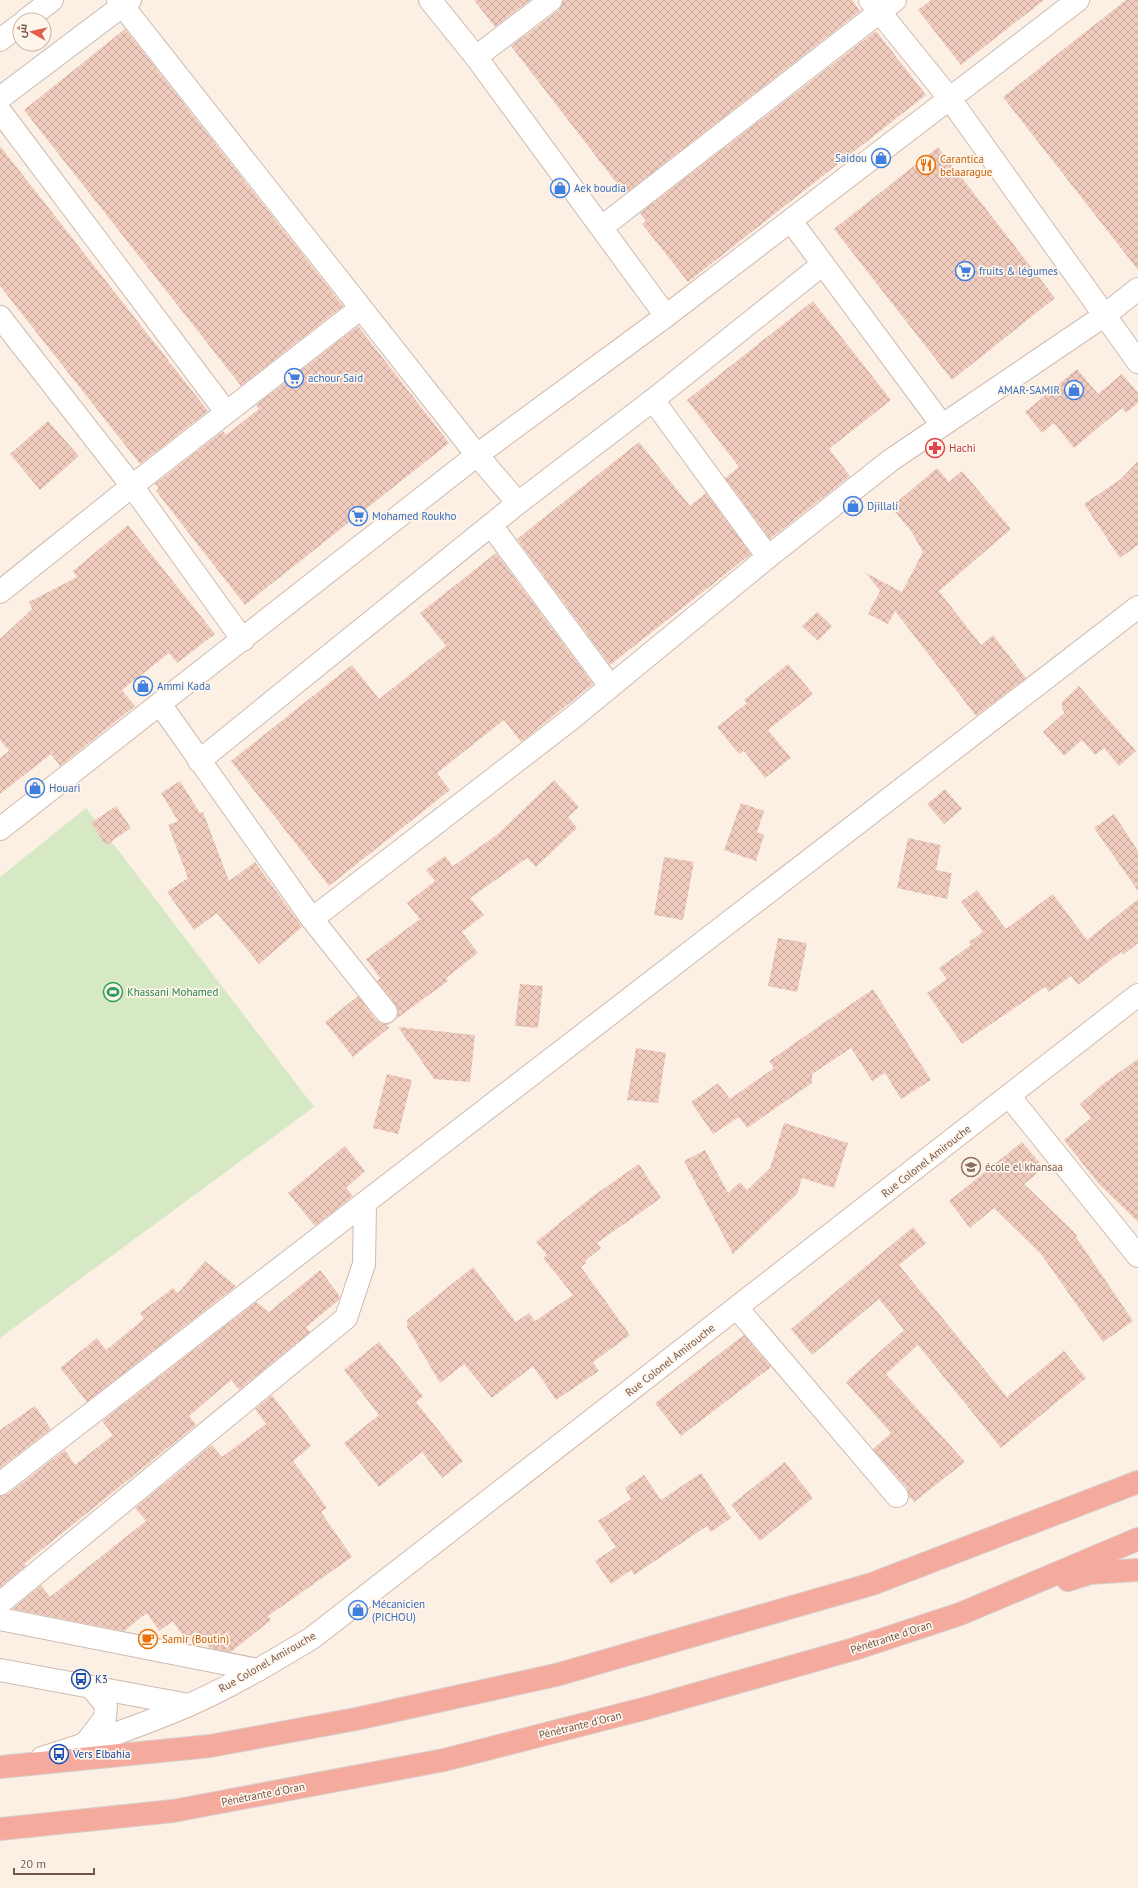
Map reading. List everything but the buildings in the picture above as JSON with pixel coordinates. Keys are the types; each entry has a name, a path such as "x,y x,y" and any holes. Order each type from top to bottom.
{"highway":[{"path":"7,1767 210,1746 356,1719 556,1675 872,1584 1119,1491 1138,1482"},
{"name":"Pénétrante d'Oran","path":"0,1829 173,1811 444,1760 647,1708 854,1649 960,1614 1138,1539"},
{"path":"960,1614 1090,1573 1138,1570"}],"street":[{"path":"36,12 52,0"},
{"path":"430,0 476,57 666,316"},
{"path":"476,57 551,0"},
{"path":"0,829 243,640 477,455 666,316 1078,0"},
{"path":"0,98 123,2 477,455 518,502"},
{"path":"602,227 882,4 1138,362"},
{"path":"0,40 12,31"},
{"path":"0,111 226,412"},
{"path":"791,221 942,425"},
{"path":"200,761 518,502 653,400 823,264"},
{"path":"312,919 571,719 768,557 891,460 1105,315 1138,289"},
{"path":"0,592 226,412 361,308"},
{"path":"0,317 132,486 243,640"},
{"path":"653,400 768,557"},
{"path":"491,525 610,686"},
{"path":"0,1484 1138,607"},
{"path":"160,704 312,919 386,1012"},
{"name":"Rue Colonel Amirouche","path":"7,1767 120,1733 189,1705 258,1670 312,1638 1138,996"},
{"path":"1009,1096 1138,1256"},
{"path":"0,1603 346,1318 364,1264 365,1203"},
{"path":"737,1308 897,1496"},
{"path":"0,1619 258,1670"},
{"path":"0,1670 189,1705"},
{"path":"86,1744 105,1718 106,1705 91,1687"}],"green space":[{"name":"Khassani Mohamed","path":"86,808 314,1107 0,1338 0,877"}],"place":[{"name":"Saidou","path":"881,158"},
{"name":"Carantica belaarague","path":"926,165"},
{"name":"Aek boudia","path":"560,188"},
{"name":"fruits & légumes","path":"965,271"},
{"name":"achour Said","path":"294,378"},
{"name":"AMAR-SAMIR","path":"1074,390"},
{"name":"Hachi","path":"935,448"},
{"name":"Djillali","path":"853,506"},
{"name":"Mohamed Roukho","path":"358,516"},
{"name":"Ammi Kada","path":"143,686"},
{"name":"Houari","path":"35,788"},
{"name":"Khassani Mohamed","path":"113,992"},
{"name":"école el khansaa","path":"971,1167"},
{"name":"Mécanicien (PICHOU)","path":"358,1610"},
{"name":"Samir (Boutin)","path":"148,1639"},
{"name":"K3","path":"81,1679"},
{"name":"Vers Elbahia","path":"59,1754"}]}
